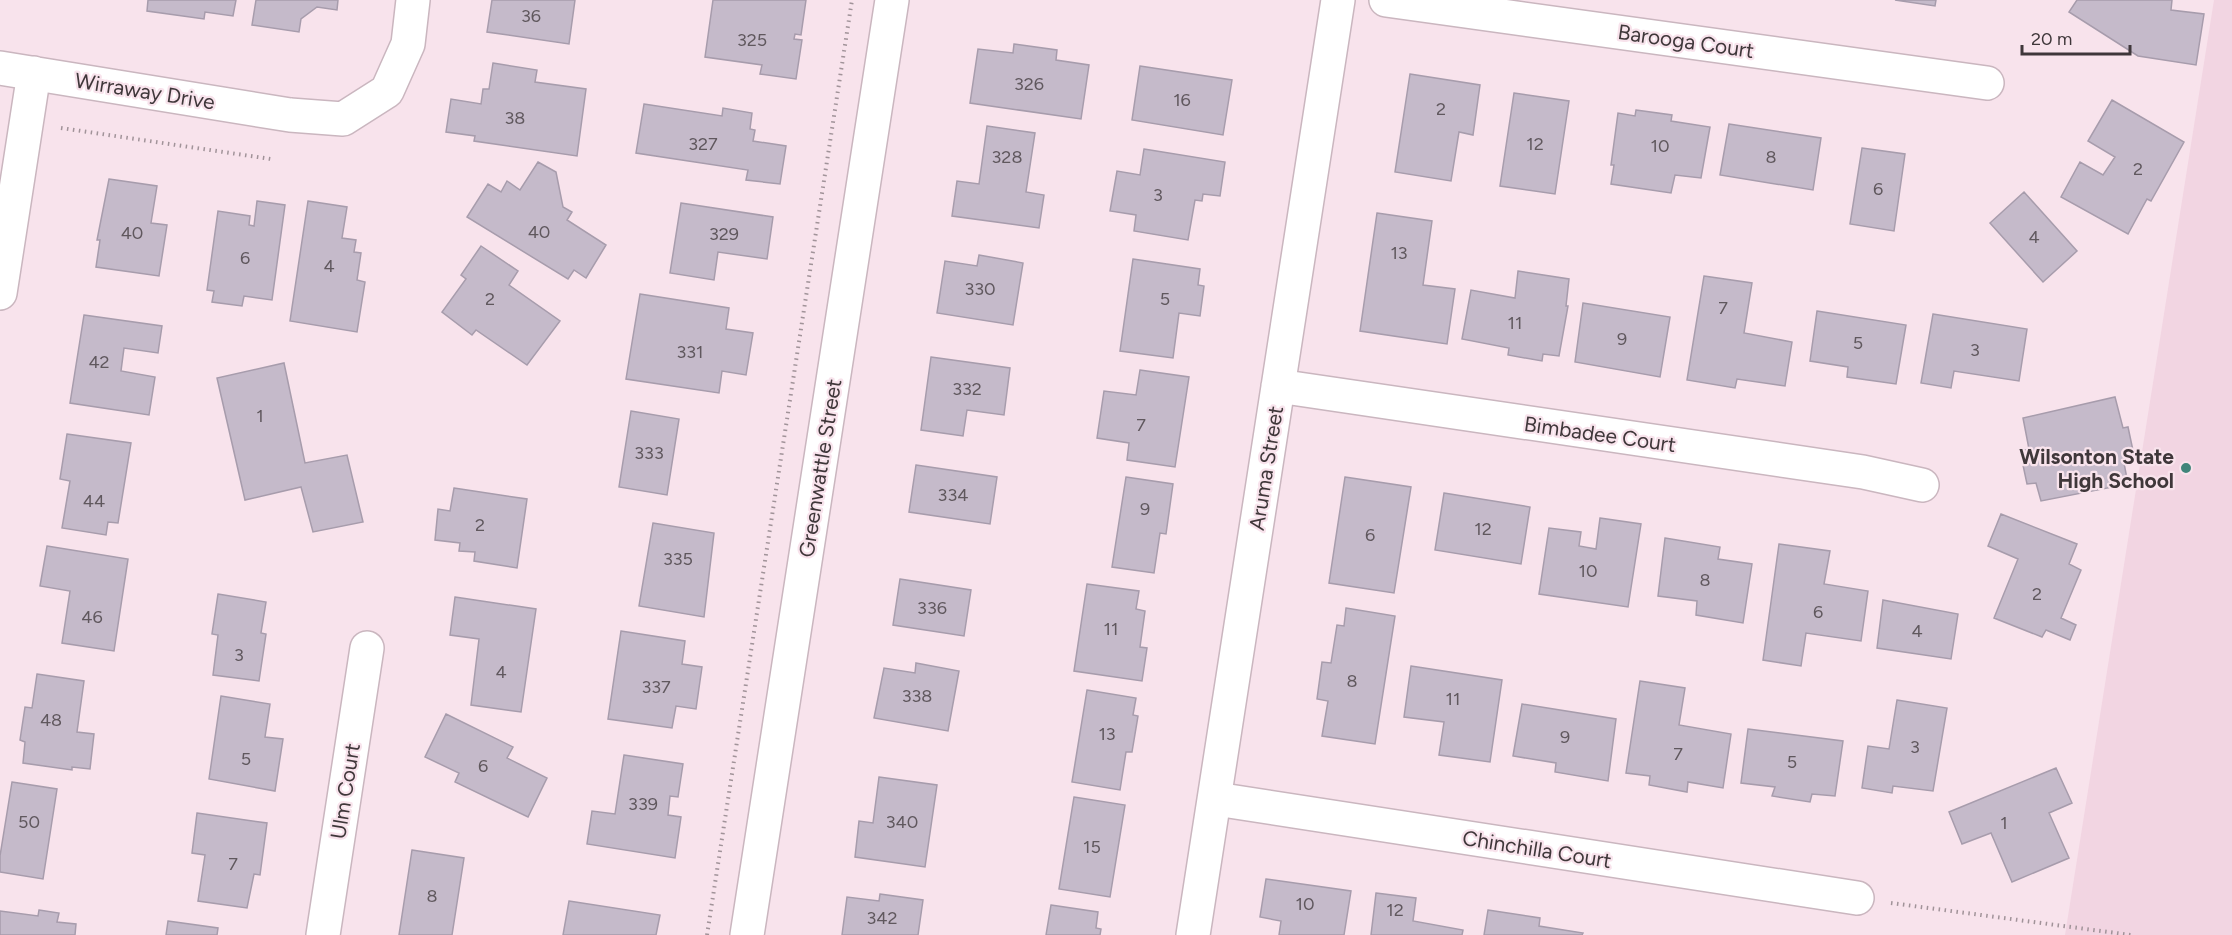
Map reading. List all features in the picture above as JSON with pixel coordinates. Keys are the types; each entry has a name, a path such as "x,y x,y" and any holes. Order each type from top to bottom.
{"street":[{"name":"Wirraway Drive","path":"0,68 290,115 343,120 387,91 408,44 413,0"},
{"name":"Greenwattle Street","path":"747,935 892,0"},
{"name":"Aruma Street","path":"1193,935 1216,799 1338,0"},
{"name":"Barooga Court","path":"1386,0 1987,83"},
{"path":"0,293 34,73"},
{"name":"Bimbadee Court","path":"1278,386 1851,470 1922,485"},
{"name":"Ulm Court","path":"323,935 367,648"},
{"name":"Chinchilla Court","path":"1216,799 1857,898"}],"path":[{"path":"707,935 852,0"},
{"path":"27,123 271,159"},
{"path":"1857,898 2131,935"}],"shaded area":[{"name":"Wilsonton State High School","path":"2214,0 2232,0 2232,935 2065,935"}],"building":[{"path":"148,0 236,0 233,16 205,12 204,19 147,11"},
{"path":"256,0 338,0 337,10 317,7 301,19 299,32 252,25"},
{"path":"492,0 575,0 569,44 487,32"},
{"path":"713,0 806,0 801,35 795,34 794,39 802,40 796,79 760,74 762,65 705,57"},
{"path":"1895,0 1936,0 1935,6"},
{"path":"2077,0 2172,0 2171,10 2204,14 2196,65 2138,56 2069,12"},
{"path":"1014,44 1057,50 1056,60 1089,65 1081,119 970,103 978,49 1013,53"},
{"path":"493,63 537,70 535,82 586,89 577,156 474,141 475,136 446,132 451,99 481,104 483,89 489,89"},
{"path":"1140,66 1232,80 1223,135 1132,120"},
{"path":"1410,74 1480,85 1473,135 1459,132 1451,181 1395,172"},
{"path":"1514,93 1569,101 1555,194 1500,186"},
{"path":"2112,100 2184,142 2151,201 2147,199 2128,234 2061,197 2080,162 2103,175 2115,157 2088,141"},
{"path":"644,104 722,116 723,108 752,113 750,129 755,130 753,141 786,146 780,184 746,180 748,170 636,153"},
{"path":"1636,110 1672,115 1671,121 1710,127 1701,178 1675,175 1671,193 1611,184 1614,165 1611,165 1618,113 1635,116"},
{"path":"1729,124 1821,138 1813,190 1720,175"},
{"path":"987,126 1035,133 1026,192 1044,195 1039,228 952,216 957,181 979,184"},
{"path":"1862,148 1905,154 1894,231 1850,224"},
{"path":"1144,149 1225,162 1220,196 1203,194 1202,201 1195,200 1188,240 1134,231 1136,215 1110,211 1117,171 1140,175"},
{"path":"538,162 556,172 563,207 572,212 567,220 606,245 586,278 574,270 568,279 467,217 488,184 501,192 507,181 520,190"},
{"path":"109,179 157,186 151,223 167,225 159,276 96,267 100,240 97,240"},
{"path":"2024,192 2077,251 2043,282 1990,223"},
{"path":"257,201 285,205 272,300 244,296 242,306 212,302 214,291 207,290 218,211 250,216 249,225 254,226"},
{"path":"308,201 347,207 342,238 356,240 354,252 361,253 357,280 365,282 357,332 290,321"},
{"path":"681,203 773,217 767,259 718,252 714,280 670,273"},
{"path":"1377,213 1432,221 1423,285 1455,289 1447,344 1360,331"},
{"path":"481,246 518,271 509,285 560,321 527,365 476,330 472,335 442,312 466,279 461,275"},
{"path":"979,255 1023,263 1013,325 937,313 945,261 977,266"},
{"path":"1133,259 1200,269 1198,285 1204,286 1200,316 1179,313 1173,358 1120,351"},
{"path":"1518,271 1569,279 1566,306 1568,306 1559,356 1543,354 1542,361 1508,355 1509,348 1462,339 1471,290 1515,298"},
{"path":"1704,276 1752,283 1744,333 1792,342 1785,386 1737,379 1735,388 1687,380"},
{"path":"640,294 729,308 726,329 753,333 746,375 722,371 719,393 626,379"},
{"path":"1583,303 1670,317 1660,377 1575,362"},
{"path":"1817,311 1906,325 1896,384 1847,377 1848,367 1810,361"},
{"path":"1933,314 2027,329 2019,381 1954,371 1951,388 1921,383"},
{"path":"84,315 162,326 158,353 124,348 121,371 155,377 149,415 70,403"},
{"path":"931,357 1010,368 1004,415 967,410 963,436 921,430"},
{"path":"284,363 305,463 347,455 363,522 313,532 301,487 245,500 217,378"},
{"path":"1140,370 1189,377 1175,467 1127,460 1129,443 1097,438 1104,391 1136,395"},
{"path":"2115,397 2123,428 2128,427 2135,460 2124,463 2128,484 2041,501 2036,483 2027,484 2020,451 2029,449 2023,418"},
{"path":"631,411 679,419 667,495 619,487"},
{"path":"67,434 131,443 118,523 108,522 106,535 62,528 70,481 60,479"},
{"path":"916,465 997,477 990,524 909,512"},
{"path":"1126,477 1173,484 1166,534 1160,533 1154,573 1112,567"},
{"path":"1345,477 1411,487 1394,593 1329,583"},
{"path":"454,488 527,499 517,568 474,561 475,552 459,551 460,543 435,540 438,509 450,511"},
{"path":"1444,493 1530,507 1521,564 1435,550"},
{"path":"2001,514 2077,544 2069,564 2081,570 2061,618 2076,625 2070,640 2046,630 2042,637 1994,618 2018,559 1988,546"},
{"path":"1600,518 1641,524 1628,607 1539,594 1549,528 1581,532 1579,546 1596,549"},
{"path":"653,523 714,533 704,617 639,606"},
{"path":"1665,538 1720,547 1718,559 1752,564 1743,623 1696,615 1697,601 1658,596"},
{"path":"1779,544 1830,551 1824,584 1868,591 1861,641 1806,633 1801,666 1763,660"},
{"path":"47,546 128,559 114,651 62,643 70,591 40,586"},
{"path":"900,579 971,590 964,636 893,625"},
{"path":"1087,584 1139,591 1136,609 1145,611 1140,647 1147,648 1142,681 1074,671"},
{"path":"218,594 266,602 261,633 266,634 259,681 213,675 218,635 212,634"},
{"path":"455,597 536,609 521,712 471,705 479,639 450,635"},
{"path":"1883,600 1958,614 1951,659 1877,648"},
{"path":"1346,608 1395,616 1375,744 1322,736 1328,701 1317,699 1322,662 1331,663 1337,625 1344,626"},
{"path":"621,631 685,641 682,664 702,667 696,709 676,706 672,728 608,719"},
{"path":"916,663 959,671 948,731 874,718 884,668 915,673"},
{"path":"1411,666 1502,680 1490,762 1439,755 1444,722 1404,717"},
{"path":"37,674 84,681 77,732 94,734 90,769 72,767 72,770 23,763 25,742 20,740 25,707 32,708"},
{"path":"1640,681 1685,688 1679,725 1731,734 1723,788 1688,782 1687,792 1649,785 1650,776 1626,773"},
{"path":"1087,690 1136,698 1133,715 1138,716 1132,752 1126,752 1120,790 1072,782"},
{"path":"221,696 270,704 265,737 283,739 275,791 209,779"},
{"path":"1897,700 1947,708 1933,791 1893,786 1892,793 1862,788 1868,746 1889,749"},
{"path":"1522,704 1616,719 1608,781 1555,772 1556,763 1513,756"},
{"path":"446,714 513,747 507,758 547,778 528,817 455,782 459,773 425,757"},
{"path":"1748,729 1843,741 1835,796 1812,794 1810,802 1772,796 1775,787 1741,783"},
{"path":"624,755 683,764 678,797 670,796 668,815 681,817 675,858 587,844 592,811 615,814"},
{"path":"2056,768 2072,803 2049,813 2069,858 2012,882 1991,833 1962,844 1949,812"},
{"path":"879,777 937,785 925,867 855,857 859,821 873,823"},
{"path":"12,782 57,789 43,879 0,872 0,856"},
{"path":"1074,797 1125,805 1110,897 1059,889"},
{"path":"197,813 267,823 260,875 254,874 247,908 198,901 205,855 192,853"},
{"path":"412,850 464,858 452,935 399,935"},
{"path":"1266,879 1351,891 1344,935 1279,935 1281,921 1260,917"},
{"path":"1376,893 1416,898 1413,921 1463,930 1462,935 1371,935"},
{"path":"880,894 923,900 918,935 842,935 847,897 879,901"},
{"path":"569,901 660,915 656,935 563,935"},
{"path":"1051,905 1098,912 1096,928 1101,929 1100,935 1046,935"},
{"path":"39,910 59,913 57,922 76,924 75,935 0,935 0,911 38,916"},
{"path":"1488,910 1540,918 1539,926 1583,933 1582,935 1484,935"},
{"path":"168,921 218,928 217,935 166,935"}],"place":[{"name":"Wilsonton State High School","path":"2186,468"}]}
